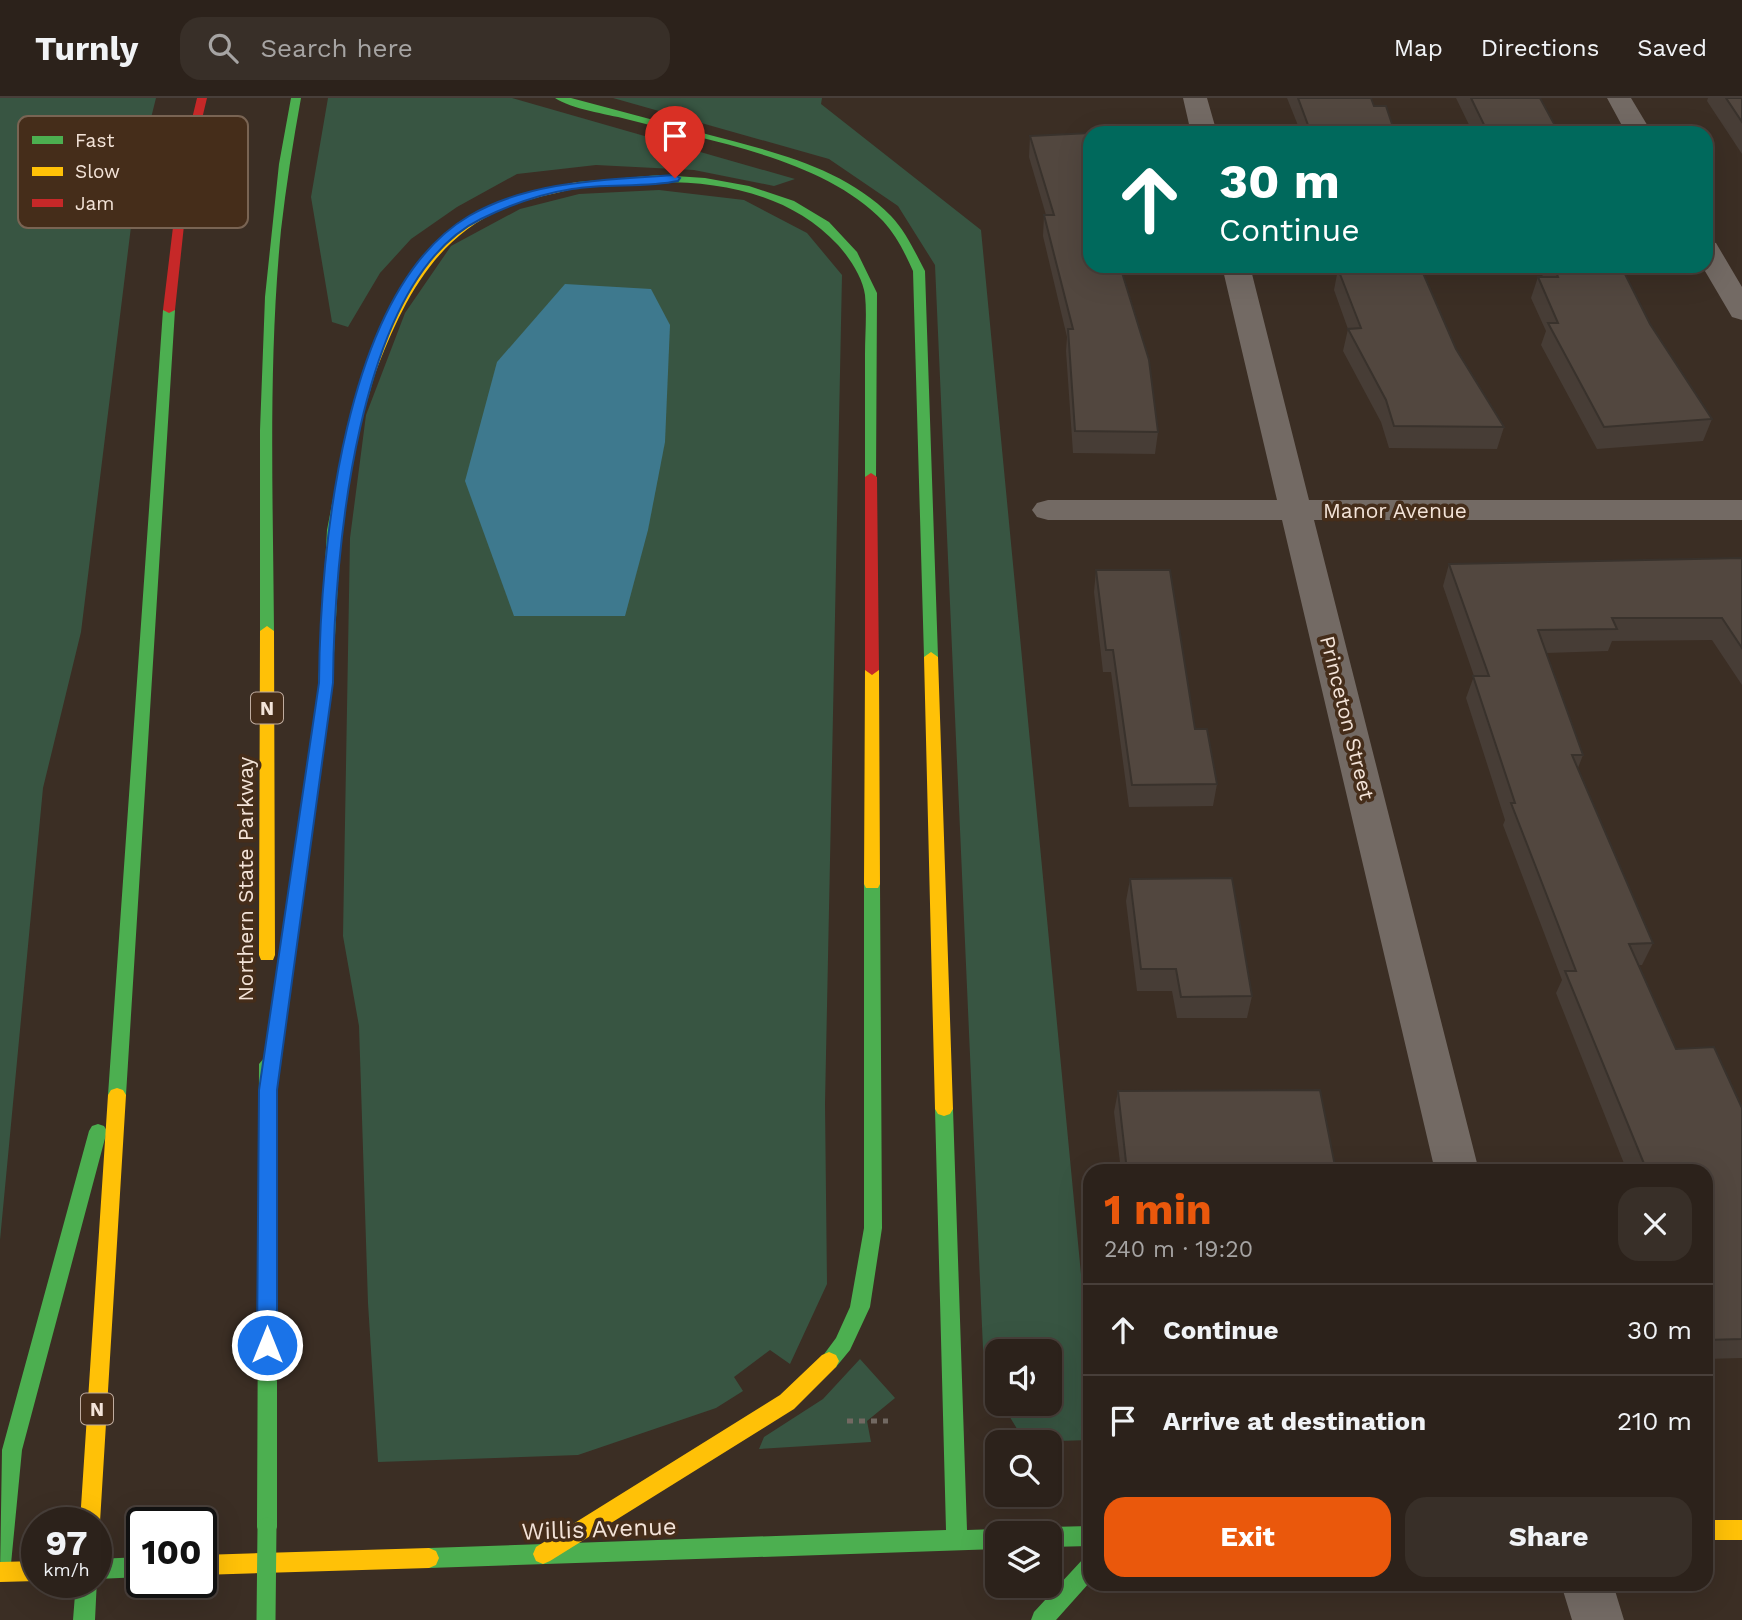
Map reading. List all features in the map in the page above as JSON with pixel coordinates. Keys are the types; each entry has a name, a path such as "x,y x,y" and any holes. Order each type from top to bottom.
{"main road":[{"name":"N","path":"198,116 202,98"},
{"name":"Northern State Parkway","path":"266,1620 267,325 272,237 282,157 296,98"},
{"path":"560,98 741,146 814,172 858,196 883,215 904,238 919,271 957,1540"},
{"path":"268,1090 326,683 330,569 343,473 377,354 410,281 439,245 476,217 547,191 595,182 675,178 732,186 781,200 822,219 837,230 861,261 872,293 873,1228 862,1304 848,1338 821,1372 787,1402 543,1554"},
{"name":"N","path":"91,1507 167,326 178,228"},
{"path":"0,1564 12,1450 121,1044"},
{"path":"1713,1530 1742,1530"},
{"path":"1062,1537 1083,1536"},
{"name":"Willis Avenue","path":"217,1565 985,1539"},
{"path":"0,1572 21,1571"},
{"path":"1042,1620 1083,1574"},
{"path":"84,1620 86,1598"}],"street":[{"path":"1195,98 1202,126"},
{"path":"1619,98 1635,126"},
{"path":"1713,261 1742,311"},
{"name":"Princeton Street","path":"1238,273 1455,1164"},
{"name":"Manor Avenue","path":"1048,510 1742,510"},
{"path":"1589,1591 1598,1620"}],"green space":[{"path":"0,98 156,98 152,116 18,116 18,228 131,228 81,632 43,788 0,1240"},
{"path":"328,98 512,98 795,179 774,186 694,170 596,165 517,174 457,207 411,239 380,273 348,327 332,322 311,197"},
{"path":"613,98 822,98 821,104 981,230 1083,1295 1083,1440 1062,1441 1062,1430 1018,1430 1009,1416 1062,1416 1062,1339 985,1339 984,1371 935,265 898,206 829,159"},
{"path":"659,190 744,200 807,233 842,275 825,1104 827,1284 790,1364 770,1350 734,1377 743,1391 716,1408 578,1455 378,1462 368,1303 359,1026 343,936 350,538 366,415 405,313 451,246 520,209 579,194"},
{"path":"860,1359 895,1398 867,1421 871,1442 759,1449 764,1437 823,1399"}],"water":[{"path":"565,284 651,289 670,325 665,442 648,530 625,616 514,616 465,481 497,362"}],"building":[{"path":"1298,98 1371,98 1374,106 1386,106 1393,126 1308,126"},
{"path":"1471,98 1540,98 1555,126 1485,126"},
{"path":"1726,98 1742,98 1742,122"},
{"path":"1083,133 1083,273 1122,273 1149,360 1158,432 1075,431 1068,329 1073,329 1044,215 1054,215 1030,136"},
{"path":"1340,273 1423,273 1456,349 1504,427 1394,426 1386,400 1348,329 1361,328"},
{"path":"1557,273 1624,273 1650,324 1712,419 1604,427 1548,323 1558,323 1538,277 1558,277"},
{"path":"1742,558 1742,648 1722,618 1612,618 1617,629 1538,630 1583,755 1572,755 1653,943 1629,944 1676,1049 1714,1047 1742,1108 1742,1339 1713,1340 1713,1164 1644,1164 1565,971 1576,971 1511,803 1515,803 1473,676 1489,676 1449,564"},
{"path":"1096,570 1170,570 1195,729 1207,729 1217,784 1132,785 1113,650 1106,650"},
{"path":"1232,878 1252,996 1181,997 1176,969 1141,969 1130,879"},
{"path":"1320,1090 1335,1164 1126,1164 1118,1091"}],"traffic: fast":[{"path":"267,631 266,430 271,297 284,164 296,98"},
{"path":"560,98 765,154 815,171 861,197 881,213 898,233 919,271 931,657"},
{"path":"577,185 660,178 705,181 749,189 790,203 825,225 853,254 871,293 871,477"},
{"path":"117,1095 169,310"},
{"path":"268,1090 325,688 334,530 351,436 369,374"},
{"path":"829,1361 843,1344 860,1307 873,1228 872,884"},
{"path":"267,1527 268,1064"},
{"path":"944,1109 957,1540"},
{"path":"0,1564 12,1450 98,1131"},
{"path":"266,1620 267,1527"},
{"path":"1062,1537 1083,1536"},
{"path":"429,1558 985,1539"},
{"path":"112,1568 126,1568"},
{"path":"1042,1620 1083,1574"},
{"path":"84,1620 86,1598"}],"traffic: slow":[{"path":"369,374 401,299 420,269 442,244 468,224 498,207 534,194 577,185"},
{"path":"267,631 267,955"},
{"path":"931,657 944,1109"},
{"path":"872,670 872,884"},
{"path":"91,1507 117,1095"},
{"path":"543,1554 787,1402 829,1361"},
{"path":"1713,1530 1742,1530"},
{"path":"217,1565 429,1558"},
{"path":"0,1572 21,1571"}],"traffic: jam":[{"path":"198,116 202,98"},
{"path":"169,310 178,228"},
{"path":"871,477 872,670"}],"route":[{"path":"267,1345 268,1090 326,683 326,623 335,518 354,425 365,388 390,321 410,281 439,245 456,229 498,207 547,191 595,182 675,178"}]}
